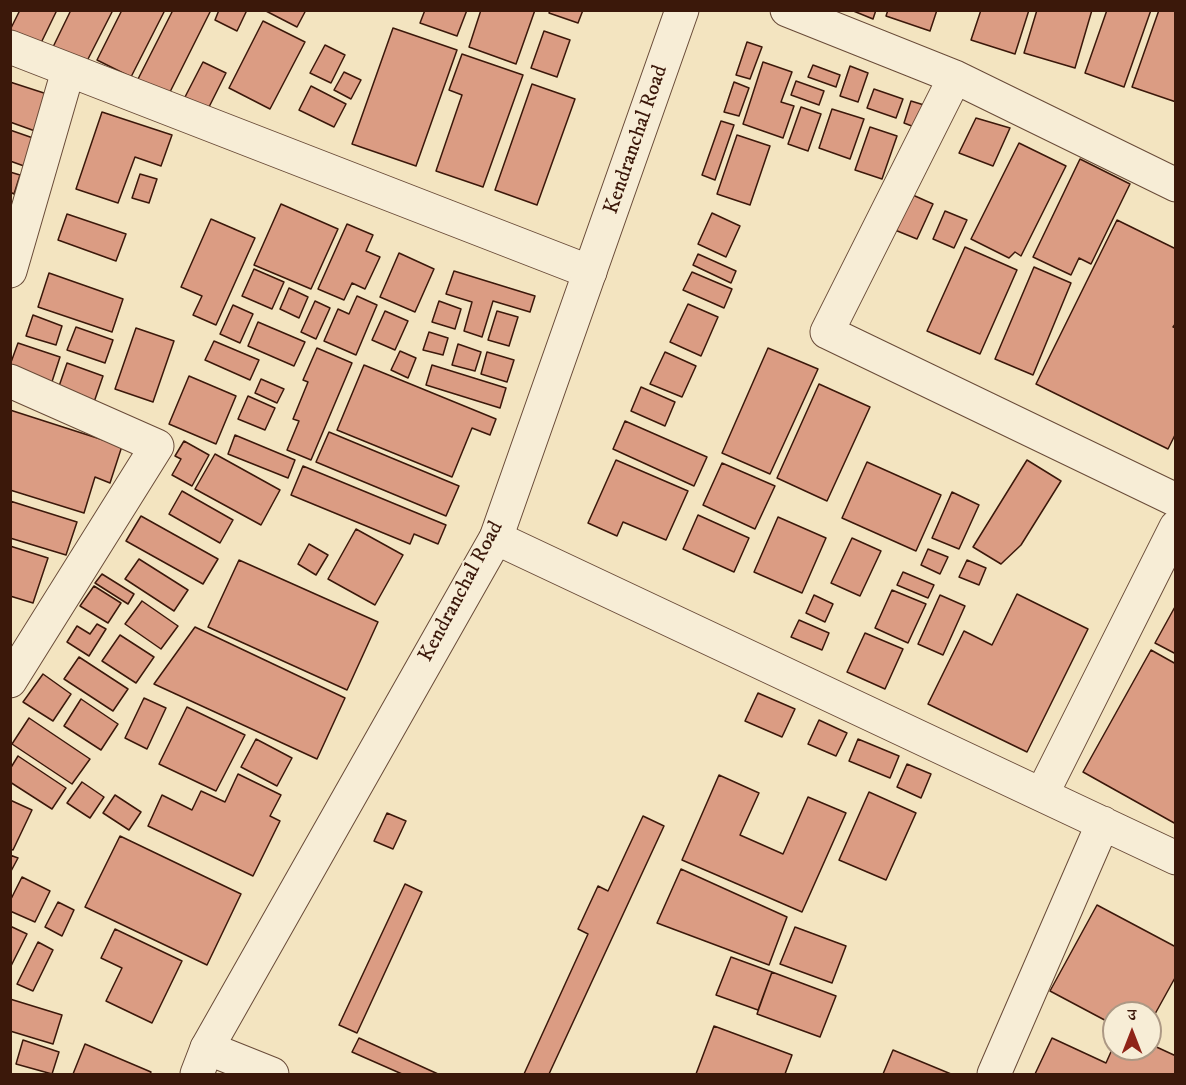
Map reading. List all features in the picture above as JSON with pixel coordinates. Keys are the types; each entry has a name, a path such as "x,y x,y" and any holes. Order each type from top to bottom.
{"street":[{"name":"Kendranchal Road","path":"202,1061 496,538 682,10"},
{"path":"787,10 955,77 1176,185"},
{"path":"10,48 590,272"},
{"path":"10,271 68,71"},
{"path":"955,77 827,332 1176,500"},
{"path":"10,381 158,446 10,681"},
{"path":"1042,794 1176,526"},
{"path":"496,538 1176,858"},
{"path":"994,1074 1103,824"},
{"path":"202,1061 272,1074"}],"building":[{"path":"20,10 57,10 40,45 10,30"},
{"path":"71,10 113,10 86,63 53,47"},
{"path":"122,10 165,10 131,77 97,60"},
{"path":"173,10 211,10 167,98 136,83"},
{"path":"219,10 247,10 237,31 215,20"},
{"path":"264,10 306,10 297,27"},
{"path":"425,10 467,10 457,36 420,23"},
{"path":"481,10 535,10 516,64 469,47"},
{"path":"550,10 583,10 578,23 549,13"},
{"path":"851,10 876,10 873,19"},
{"path":"888,10 937,10 930,31 886,16"},
{"path":"981,10 1029,10 1015,54 971,40"},
{"path":"1037,10 1092,10 1075,68 1024,53"},
{"path":"1107,10 1151,10 1124,87 1085,73"},
{"path":"1159,10 1176,10 1176,102 1132,87"},
{"path":"263,21 305,42 270,109 229,88"},
{"path":"393,28 457,50 416,166 352,144"},
{"path":"544,31 570,40 557,77 531,68"},
{"path":"747,42 762,47 750,79 736,75"},
{"path":"325,45 345,55 331,83 310,73"},
{"path":"462,54 523,75 483,187 436,171 462,95 449,90"},
{"path":"203,62 226,73 208,109 185,97"},
{"path":"763,62 792,72 781,102 794,106 783,138 743,124"},
{"path":"813,65 840,75 836,87 808,77"},
{"path":"850,66 868,73 858,102 840,96"},
{"path":"344,72 361,80 351,99 334,90"},
{"path":"796,81 824,91 819,105 791,95"},
{"path":"10,82 47,94 35,131 10,122"},
{"path":"734,82 749,88 739,116 724,112"},
{"path":"532,84 575,99 537,205 495,190"},
{"path":"311,86 346,104 334,127 299,110"},
{"path":"874,89 903,99 896,118 867,108"},
{"path":"911,101 924,105 917,128 904,123"},
{"path":"801,107 821,114 808,151 788,144"},
{"path":"832,109 864,119 850,159 819,148"},
{"path":"102,112 172,135 161,166 135,157 118,203 76,189"},
{"path":"976,118 1010,128 993,166 959,153"},
{"path":"721,121 734,125 715,180 702,175"},
{"path":"870,127 897,136 882,179 855,170"},
{"path":"10,130 33,138 24,166 10,161"},
{"path":"737,135 770,146 750,205 717,194"},
{"path":"1019,143 1066,166 1021,256 1015,252 1009,258 971,239"},
{"path":"1080,159 1130,184 1091,264 1079,258 1071,275 1033,257"},
{"path":"10,172 20,175 14,194 10,192"},
{"path":"140,174 157,179 149,203 132,198"},
{"path":"906,192 933,204 917,239 890,228"},
{"path":"281,204 338,229 311,289 254,265"},
{"path":"945,211 967,220 954,248 933,239"},
{"path":"712,213 740,226 726,257 698,244"},
{"path":"67,214 126,234 116,261 58,240"},
{"path":"211,219 255,238 216,325 193,315 202,296 181,287"},
{"path":"1117,220 1176,249 1176,323 1173,327 1176,328 1176,433 1168,449 1036,384"},
{"path":"347,224 373,235 366,251 380,257 365,289 352,283 344,300 318,289"},
{"path":"965,247 1017,270 980,354 927,331"},
{"path":"399,253 434,269 415,312 380,297"},
{"path":"698,254 736,271 731,283 693,265"},
{"path":"1034,267 1071,283 1033,375 995,359"},
{"path":"254,269 284,282 272,309 242,296"},
{"path":"454,271 535,296 530,312 493,301 482,337 464,331 472,302 446,294"},
{"path":"692,272 732,289 724,308 683,290"},
{"path":"49,273 123,299 112,332 38,307"},
{"path":"289,288 308,297 299,318 280,309"},
{"path":"357,296 377,305 356,355 324,341 338,309 349,314"},
{"path":"315,301 330,308 316,339 301,332"},
{"path":"439,301 461,309 455,329 432,322"},
{"path":"688,304 718,317 701,356 670,342"},
{"path":"233,305 253,314 240,343 220,334"},
{"path":"385,311 408,321 395,350 372,340"},
{"path":"497,311 518,317 509,346 488,340"},
{"path":"33,315 62,326 56,345 26,336"},
{"path":"258,322 305,342 294,366 248,346"},
{"path":"76,327 113,340 105,363 67,350"},
{"path":"136,328 174,341 153,402 115,389"},
{"path":"429,332 448,338 443,355 423,350"},
{"path":"214,341 259,360 250,380 205,360"},
{"path":"18,343 60,357 49,391 10,365"},
{"path":"458,344 481,352 475,371 452,365"},
{"path":"317,348 352,363 311,460 287,450 299,421 293,419 308,382 303,380"},
{"path":"768,348 818,369 770,474 722,453"},
{"path":"400,351 416,358 408,378 391,370"},
{"path":"487,352 514,360 507,382 481,374"},
{"path":"665,352 696,366 682,397 650,384"},
{"path":"67,363 103,376 92,408 56,395"},
{"path":"364,365 496,419 490,435 472,428 452,477 337,430"},
{"path":"432,365 506,388 500,408 426,385"},
{"path":"189,376 236,396 216,444 169,424"},
{"path":"261,379 284,389 277,403 255,393"},
{"path":"819,384 870,407 827,501 777,478"},
{"path":"641,387 675,402 665,426 631,411"},
{"path":"248,396 275,408 265,430 238,419"},
{"path":"10,410 122,446 110,483 95,477 84,513 10,490"},
{"path":"625,421 707,457 694,486 613,449"},
{"path":"329,432 459,486 446,516 316,462"},
{"path":"235,435 295,460 288,478 228,454"},
{"path":"184,441 209,455 192,486 172,475 181,459 175,456"},
{"path":"215,454 280,490 261,525 195,489"},
{"path":"616,460 688,491 666,540 623,522 617,536 588,523"},
{"path":"1027,460 1061,481 1021,545 1001,564 973,547"},
{"path":"867,462 941,495 916,551 842,518"},
{"path":"722,463 775,486 755,529 703,505"},
{"path":"303,466 446,525 438,544 414,534 410,544 291,495"},
{"path":"182,491 233,520 220,543 169,514"},
{"path":"952,492 979,505 959,549 932,538"},
{"path":"10,501 77,522 66,555 10,538"},
{"path":"698,515 749,538 734,572 683,549"},
{"path":"141,516 218,559 203,584 126,541"},
{"path":"778,517 826,538 802,593 754,572"},
{"path":"356,529 403,555 375,605 328,579"},
{"path":"852,538 881,551 860,596 831,583"},
{"path":"309,544 328,555 316,575 298,564"},
{"path":"10,546 48,558 33,603 10,596"},
{"path":"928,549 948,557 940,574 921,565"},
{"path":"139,559 188,590 174,611 125,579"},
{"path":"239,560 378,622 347,690 208,627"},
{"path":"967,560 986,568 979,585 959,577"},
{"path":"903,572 934,585 928,598 897,585"},
{"path":"102,574 134,594 128,604 95,583"},
{"path":"94,586 121,603 108,623 80,606"},
{"path":"892,590 926,604 908,643 875,628"},
{"path":"1017,594 1088,629 1027,752 928,704 964,631 992,645"},
{"path":"814,595 833,604 825,622 806,613"},
{"path":"940,595 965,606 943,655 918,644"},
{"path":"142,601 178,626 161,649 125,624"},
{"path":"1176,605 1176,654 1155,643"},
{"path":"799,620 829,633 822,650 791,637"},
{"path":"97,624 106,629 89,656 67,642 77,626 90,634"},
{"path":"195,627 345,698 317,759 154,684"},
{"path":"865,633 903,649 885,689 847,672"},
{"path":"120,635 154,657 136,683 102,661"},
{"path":"1151,650 1176,664 1176,824 1083,772"},
{"path":"79,657 128,689 113,711 64,679"},
{"path":"43,674 71,694 53,721 23,702"},
{"path":"758,693 795,709 782,737 745,721"},
{"path":"144,698 166,708 147,749 125,738"},
{"path":"81,699 118,724 101,750 64,726"},
{"path":"187,707 245,735 216,791 159,764"},
{"path":"29,718 90,759 72,784 12,744"},
{"path":"819,720 847,733 836,756 808,744"},
{"path":"256,739 292,758 277,786 241,767"},
{"path":"858,739 899,756 890,778 849,761"},
{"path":"18,756 66,788 52,809 10,782 10,769"},
{"path":"907,764 931,774 921,798 897,787"},
{"path":"238,774 281,795 270,816 280,821 253,876 148,826 162,795 192,810 201,791 225,802"},
{"path":"719,775 759,793 740,835 783,854 808,797 846,813 802,912 682,860"},
{"path":"82,782 104,797 90,818 67,803"},
{"path":"869,792 916,813 886,880 839,860"},
{"path":"115,795 141,812 129,830 103,813"},
{"path":"10,800 32,810 13,850 10,849"},
{"path":"387,813 406,821 393,849 374,841"},
{"path":"643,816 664,826 549,1074 524,1074 588,934 578,929 598,886 608,891"},
{"path":"120,836 241,894 207,965 85,907"},
{"path":"10,855 18,858 10,873"},
{"path":"681,869 787,917 769,965 657,923"},
{"path":"22,877 50,891 35,922 10,911 10,901"},
{"path":"405,884 422,892 357,1033 339,1025"},
{"path":"58,902 74,910 62,936 45,927"},
{"path":"1097,905 1176,947 1176,976 1162,1001 1102,1001 1102,1019 1050,991"},
{"path":"10,926 27,934 10,968"},
{"path":"795,927 846,946 832,983 780,964"},
{"path":"115,929 182,961 152,1023 106,1001 122,968 101,958"},
{"path":"38,942 53,950 33,991 17,984"},
{"path":"731,957 772,972 758,1010 716,995"},
{"path":"772,972 836,996 820,1037 757,1014"},
{"path":"10,999 62,1015 53,1044 10,1031"},
{"path":"714,1026 792,1055 785,1074 696,1074"},
{"path":"359,1038 438,1074 402,1074 352,1052"},
{"path":"1052,1038 1106,1063 1107,1061 1162,1061 1162,1050 1176,1056 1176,1074 1035,1074"},
{"path":"23,1040 59,1052 52,1074 16,1064"},
{"path":"85,1044 151,1072 150,1074 73,1074"},
{"path":"893,1050 951,1074 883,1074"}]}
